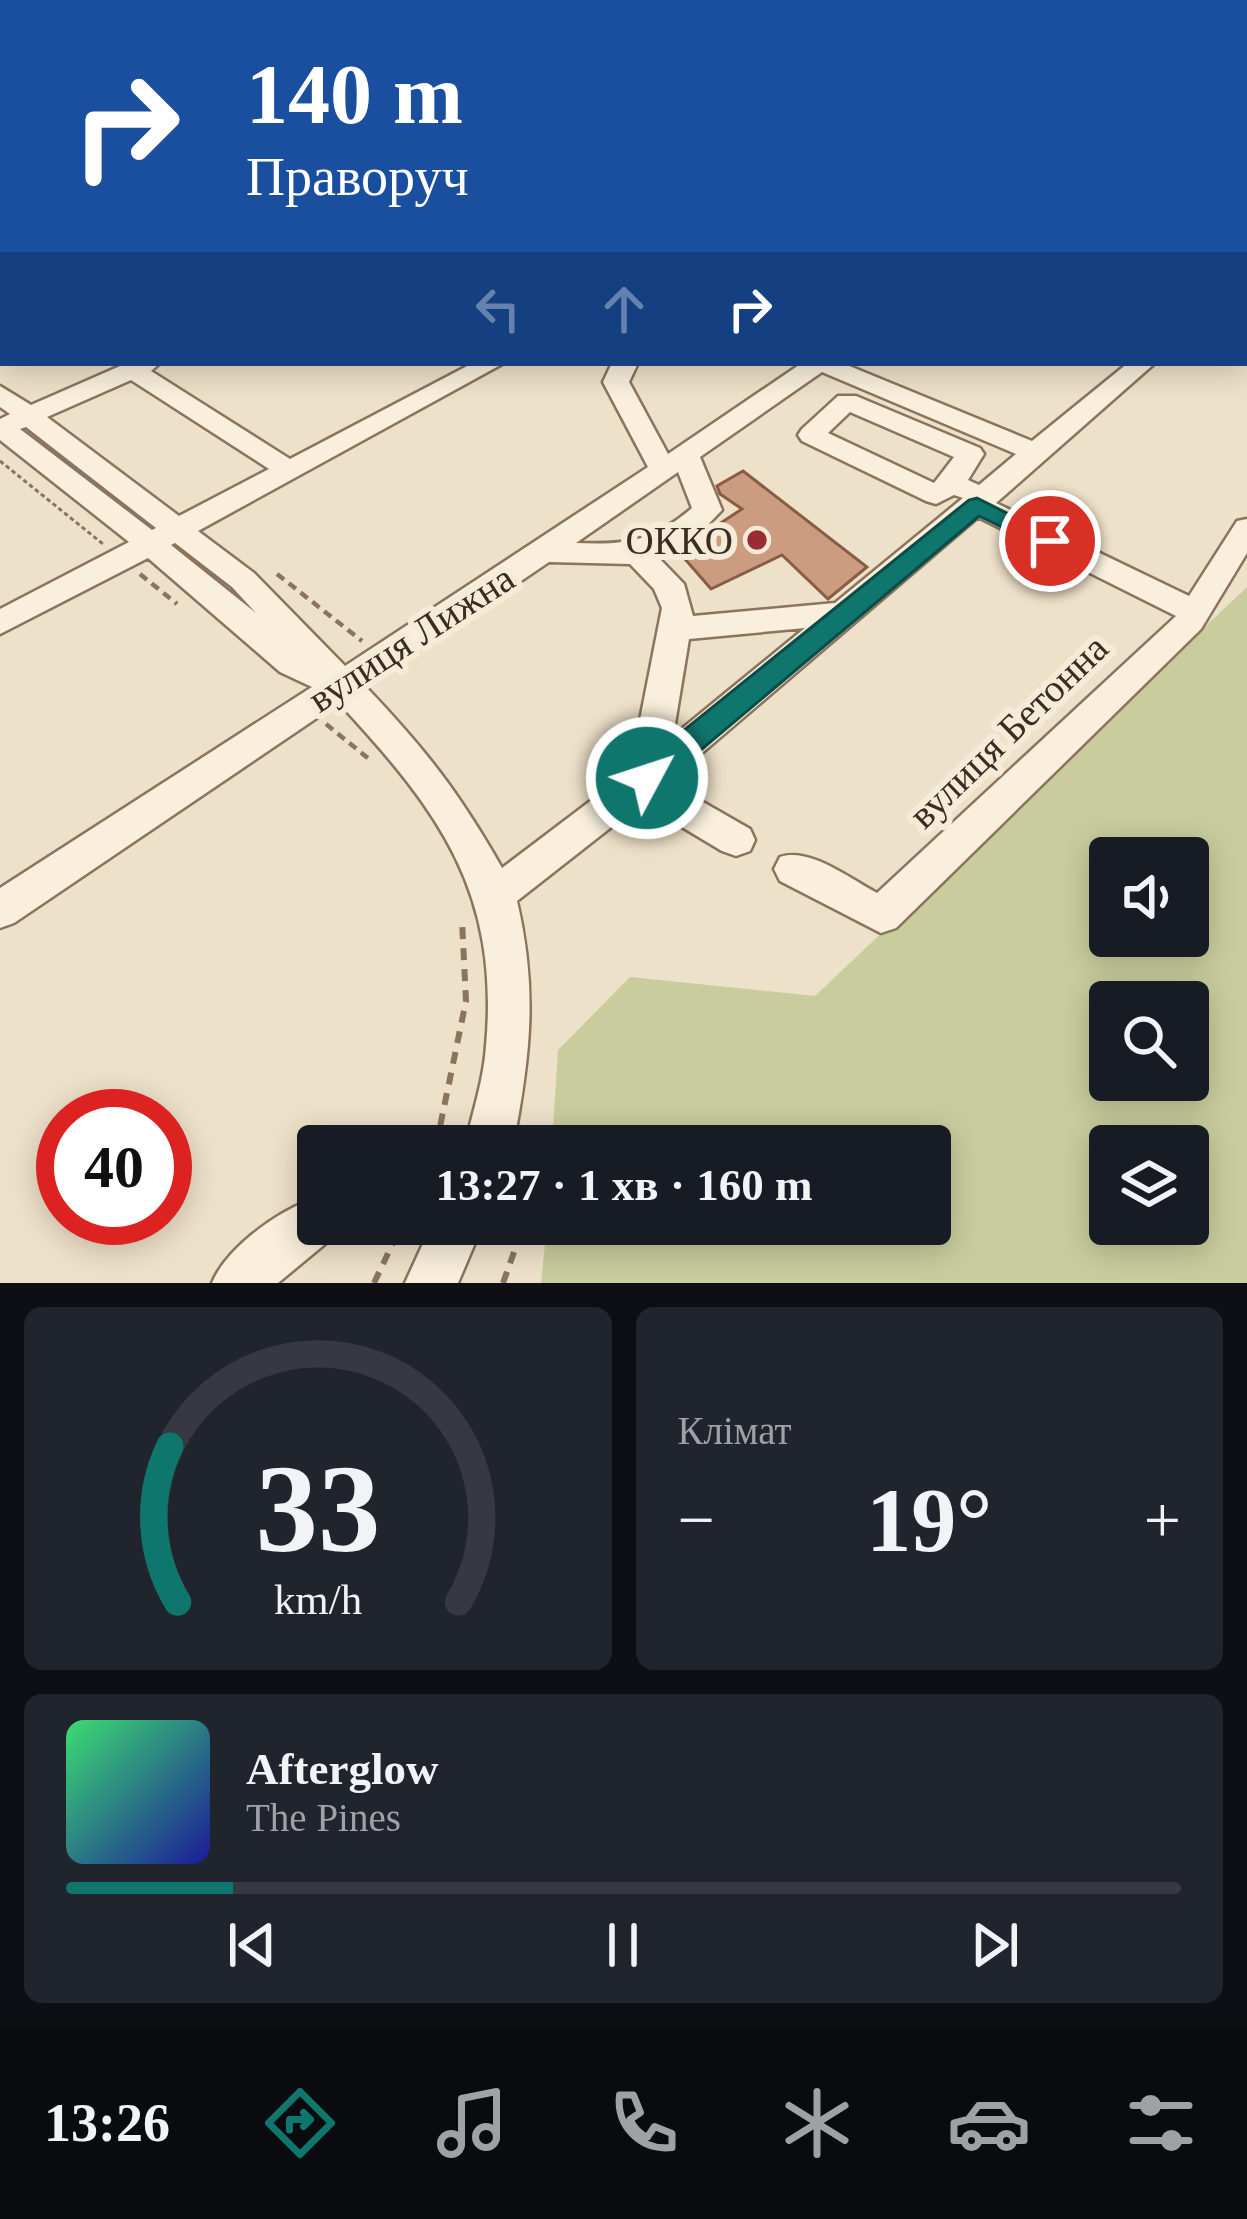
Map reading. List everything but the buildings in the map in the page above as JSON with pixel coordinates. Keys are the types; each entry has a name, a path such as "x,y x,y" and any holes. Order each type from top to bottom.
{"street":[{"path":"0,622 486,366"},
{"path":"543,552 633,554 682,532 707,510 616,382 623,366"},
{"name":"вулиця Лижна","path":"0,910 816,366"},
{"path":"827,366 1039,454"},
{"path":"477,898 643,781 1140,366"},
{"path":"7,425 140,367 290,471"},
{"path":"0,394 7,425 164,537 243,580 322,696 413,759 458,821 477,898 507,948 509,1048 493,1125"},
{"path":"847,401 970,454 952,483 936,495 811,434 847,401"},
{"path":"952,483 1195,612"},
{"name":"вулиця Бетонна","path":"794,869 881,915 1195,612 1247,528"},
{"path":"633,554 668,584 678,608 643,781"},
{"path":"675,628 847,613"},
{"path":"643,781 736,840"},
{"path":"238,1283 297,1234"},
{"path":"431,1283 448,1245"}],"path":[{"path":"286,581 374,650"},
{"path":"322,696 376,765"},
{"path":"440,1125 466,1001 477,898"},
{"path":"374,1283 392,1245"},
{"path":"503,1283 517,1245"}],"green space":[{"path":"1247,587 1247,1283 541,1283 545,1245 951,1245 951,1125 553,1125 558,1050 630,977 815,996"}],"place":[{"name":"ОККО","path":"757,540"}],"route":[{"path":"647,778 977,505 1050,541"}]}
